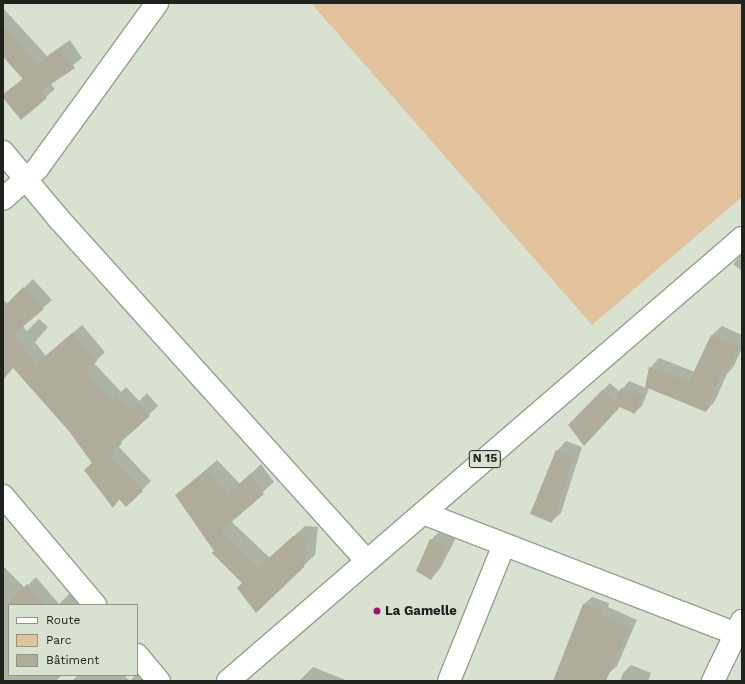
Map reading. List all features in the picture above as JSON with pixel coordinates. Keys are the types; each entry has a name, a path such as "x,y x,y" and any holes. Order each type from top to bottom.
{"street":[{"path":"3,199 37,169 157,3"},
{"path":"3,152 367,561"},
{"name":"N 15","path":"228,681 742,238"},
{"path":"3,496 94,604"},
{"path":"422,513 504,545 740,630 713,681"},
{"path":"449,681 504,545"},
{"path":"138,656 158,681"}],"green space":[{"path":"311,3 742,3 742,197 592,325"}],"building":[{"path":"3,26 38,64 61,48 75,68 41,91 47,98 21,120 3,98 3,94 23,79 3,57"},
{"path":"23,287 44,309 14,334 36,364 72,333 97,361 86,372 112,400 117,395 130,410 138,402 150,416 112,450 114,453 111,457 143,491 126,507 119,499 113,508 84,470 92,463 68,430 13,368 3,380 3,308"},
{"path":"711,335 738,347 725,377 721,375 706,412 645,387 649,367 689,382"},
{"path":"621,388 642,396 635,414 620,407 584,446 568,425 602,390 615,401"},
{"path":"556,450 574,456 552,523 530,514"},
{"path":"206,470 228,494 250,474 264,494 221,531 258,568 293,536 308,537 304,567 256,613 237,588 242,583 212,553 214,551 175,495"},
{"path":"430,539 448,547 431,580 416,571"},
{"path":"27,584 44,604 8,604 7,605"},
{"path":"583,604 602,610 601,615 630,628 606,681 553,681"}],"place":[{"name":"La Gamelle","path":"377,611"}]}
